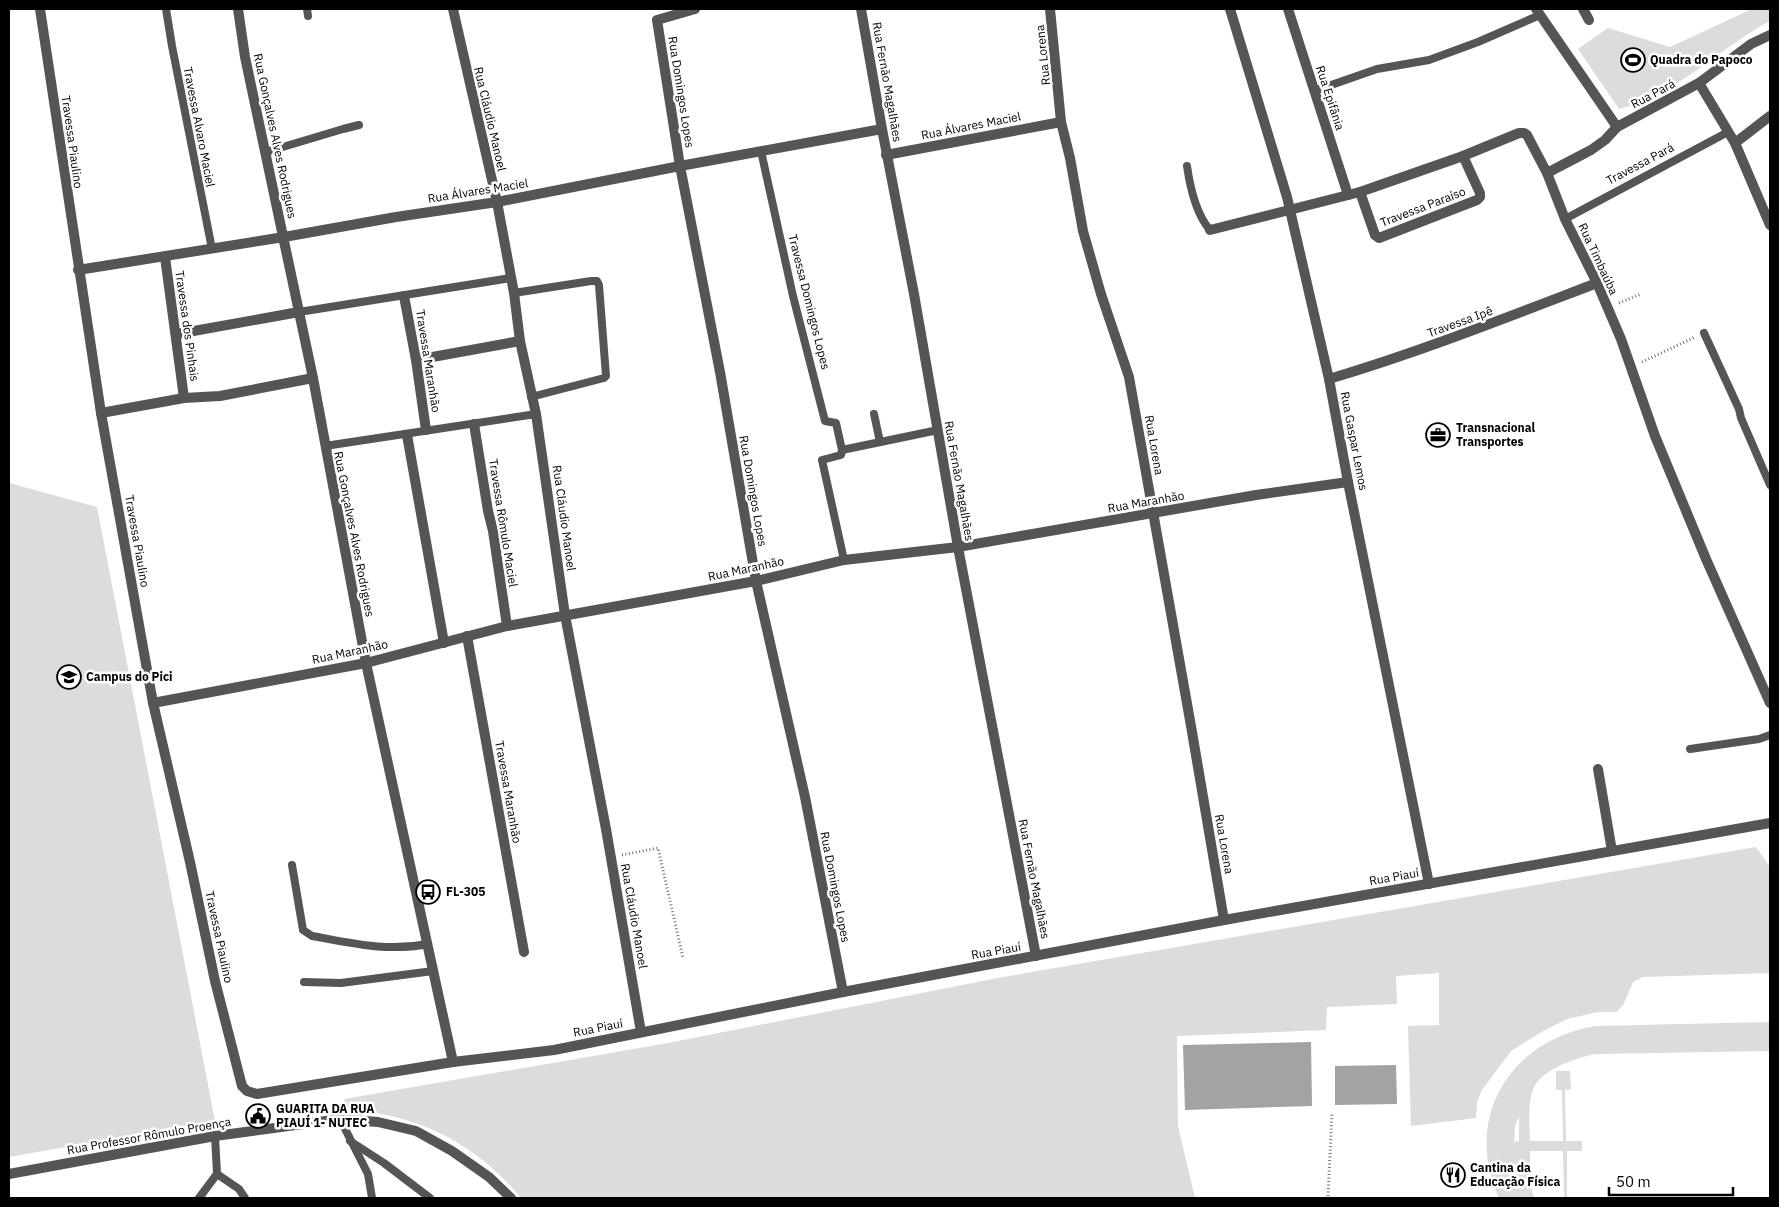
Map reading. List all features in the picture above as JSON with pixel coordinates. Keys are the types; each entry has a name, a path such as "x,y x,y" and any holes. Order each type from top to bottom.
{"street":[{"name":"Travessa Piaulino","path":"40,9 101,412 153,703 190,862 215,981 238,1073"},
{"name":"Rua Gonçalves Alves Rodrigues","path":"238,9 245,57 313,378 366,663 453,1062"},
{"name":"Rua Cláudio Manoel","path":"453,9 496,202 514,293 520,341 536,414 565,615 611,858 641,1032"},
{"name":"Rua Domingos Lopes","path":"695,9 657,20 680,166 720,372 756,581 805,798 843,992"},
{"name":"Rua Fernão Magalhães","path":"861,9 886,155 914,294 958,547 1036,956"},
{"name":"Rua Lorena","path":"1050,9 1061,122 1070,158 1083,231 1101,294 1129,377 1224,920"},
{"name":"Rua Gaspar Lemos","path":"1230,9 1290,210 1329,379 1348,482 1430,884"},
{"name":"Rua Epifânia","path":"1288,9 1348,195"},
{"path":"1583,9 1589,20"},
{"path":"1538,12 1617,127"},
{"name":"Rua Pará","path":"1547,173 1591,150 1605,140 1617,127 1699,83 1751,44 1770,35"},
{"path":"1699,83 1735,143 1770,225"},
{"path":"1735,143 1770,116"},
{"name":"Rua Álvares Maciel","path":"886,155 1061,122"},
{"name":"Rua Álvares Maciel","path":"78,270 496,202 882,129"},
{"name":"Rua Timbaúba","path":"1210,230 1360,192 1463,156 1519,133 1527,135 1547,173 1565,218 1621,339 1656,436 1706,560 1770,703"},
{"name":"Travessa Paraíso","path":"1360,192 1375,235 1379,238 1477,200 1480,192 1463,156"},
{"name":"Travessa dos Pinhais","path":"166,257 184,398"},
{"name":"Travessa Ipê","path":"1329,379 1450,340 1596,284"},
{"name":"Travessa Maranhão","path":"404,296 426,430"},
{"path":"177,334 299,312"},
{"path":"416,360 520,341"},
{"path":"101,412 184,398 220,396 313,378"},
{"name":"Travessa Rômulo Maciel","path":"474,424 493,531 506,626"},
{"path":"407,435 444,643"},
{"name":"Rua Maranhão","path":"153,703 366,663 506,626 756,581 844,560 958,547 1256,495 1348,482"},
{"name":"Travessa Maranhão","path":"467,636 524,952"},
{"path":"1598,769 1612,851"},
{"name":"Rua Piauí","path":"238,1073 242,1086 247,1092 257,1094 453,1062 554,1050 843,992 1224,920 1770,823"},
{"name":"Rua Professor Rômulo Proença","path":"9,1174 216,1136 340,1120 378,1122 416,1131 452,1151 489,1177 511,1198"}],"lane":[{"name":"Travessa Alvaro Maciel","path":"166,9 212,249"},
{"path":"1314,91 1377,69 1429,60 1478,42 1538,12"},
{"path":"266,152 343,128 359,125"},
{"name":"Travessa Pará","path":"1565,218 1728,132"},
{"name":"Travessa Domingos Lopes","path":"761,151 793,296 825,421 836,423 842,450"},
{"path":"1187,166 1202,221 1210,230"},
{"path":"299,312 511,278"},
{"path":"514,293 591,281 597,281 599,285 606,376 531,397"},
{"path":"1704,333 1739,409 1741,418 1770,485"},
{"path":"325,446 536,414"},
{"path":"874,414 880,442"},
{"path":"844,560 822,460 840,455 842,450 938,430"},
{"path":"1690,749 1759,739 1770,735"},
{"path":"292,865 303,930 312,936 375,948 428,944"},
{"path":"304,982 341,983 433,971"},
{"path":"340,1120 368,1174 372,1198"},
{"path":"199,1198 217,1174 216,1136"},
{"path":"350,1141 430,1198"},
{"path":"217,1174 240,1189 245,1198"}],"path":[{"path":"1607,308 1641,294"},
{"path":"1631,367 1704,333"},
{"path":"611,858 658,848 683,958"},
{"path":"1328,1196 1332,1114"}],"shaded area":[{"path":"1752,9 1770,9 1770,21 1679,82 1640,102 1619,109 1578,49 1608,28 1670,47"},
{"path":"9,483 97,507 215,1121 9,1157"},
{"path":"1756,847 1770,867 1770,973 1643,977 1633,982 1623,1005 1617,1012 1598,1012 1567,1019 1511,1051 1482,1090 1477,1102 1476,1118 1411,1126 1408,1026 1439,1025 1439,973 1396,976 1397,1004 1327,1007 1326,1030 1177,1036 1178,1126 1195,1198 521,1198 484,1161 442,1134 396,1117 345,1109 344,1099 668,1043 1003,977"},
{"path":"1770,1022 1770,1051 1595,1054 1578,1058 1559,1066 1543,1076 1533,1090 1529,1109 1530,1141 1563,1141 1562,1090 1556,1090 1556,1071 1570,1071 1571,1089 1565,1090 1566,1141 1582,1141 1582,1151 1567,1151 1567,1198 1564,1198 1563,1151 1530,1151 1530,1182 1534,1198 1499,1198 1489,1168 1487,1139 1491,1112 1502,1087 1518,1065 1540,1047 1566,1034 1596,1026","holes":["1519,1116 1519,1141 1514,1142 1515,1127"]},
{"path":"1311,1042 1312,1106 1185,1110 1183,1045"},
{"path":"1396,1065 1397,1104 1335,1105 1335,1066"}],"place":[{"name":"Quadra do Papoco","path":"1633,60"},
{"name":"Transnacional Transportes","path":"1438,435"},
{"name":"Campus do Pici","path":"69,677"},
{"name":"FL-305","path":"428,892"},
{"name":"GUARITA DA RUA PIAUÍ 1- NUTEC","path":"258,1116"},
{"name":"Cantina da Educação Física","path":"1453,1175"}]}
